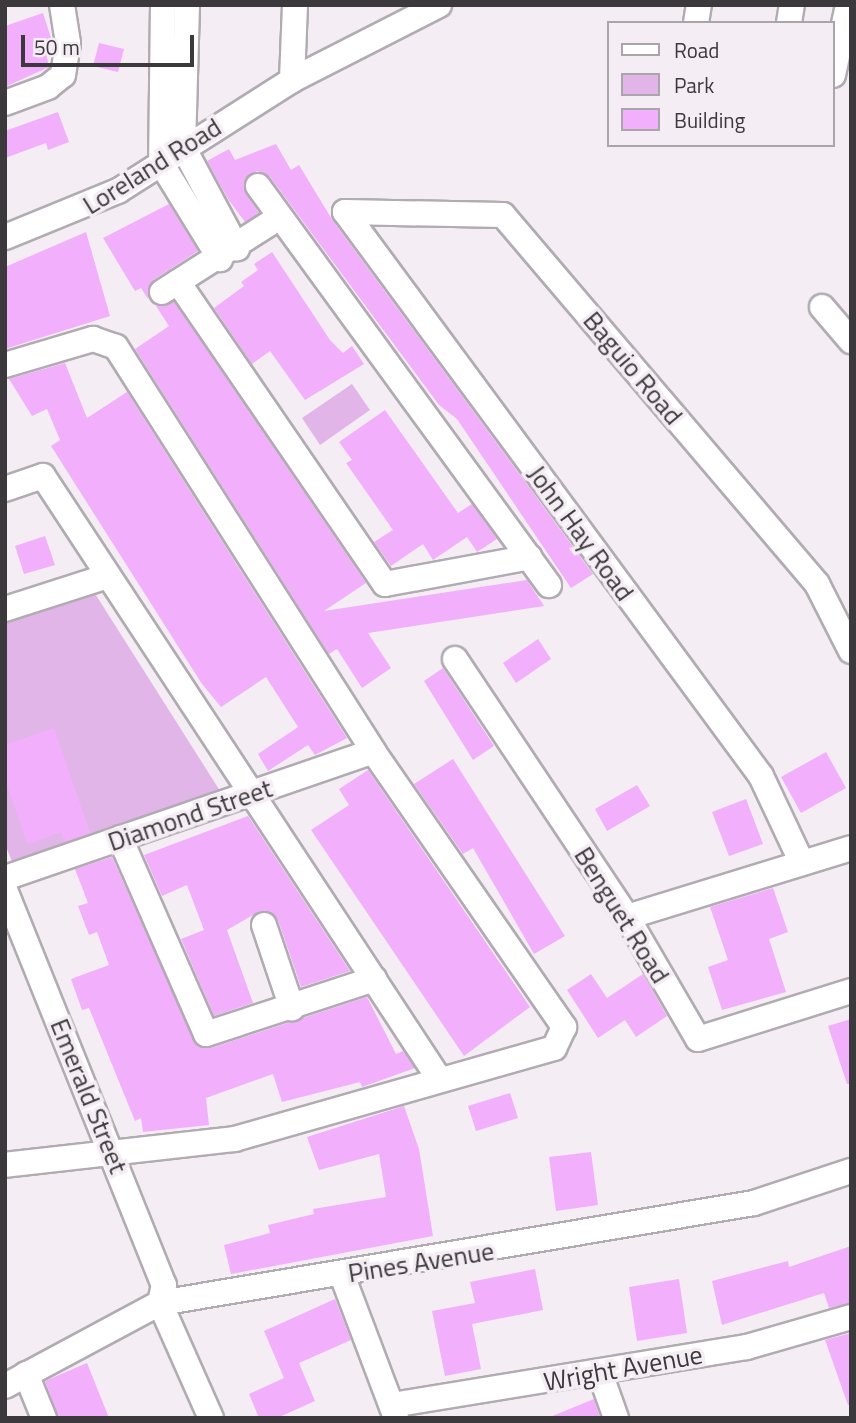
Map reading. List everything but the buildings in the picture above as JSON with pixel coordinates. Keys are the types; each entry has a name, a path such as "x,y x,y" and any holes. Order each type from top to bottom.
{"street":[{"path":"5,103 48,87 63,75 68,43 62,5"},
{"path":"163,5 160,163 229,253"},
{"path":"187,5 183,147 229,253"},
{"path":"292,80 295,5"},
{"name":"Loreland Road","path":"5,237 75,213 292,80 439,5"},
{"path":"835,66 848,5"},
{"path":"258,186 278,218 549,585"},
{"name":"Baguio Road","path":"345,212 503,215 817,584 851,651"},
{"name":"John Hay Road","path":"345,212 761,776 802,863"},
{"path":"278,218 229,253 170,287 385,584 530,557"},
{"path":"822,307 851,341"},
{"path":"5,365 93,339 116,347 373,751 564,1027 554,1048 438,1077 235,1139 114,1156 5,1165"},
{"path":"5,489 43,477 438,1077"},
{"path":"5,609 108,576"},
{"name":"Benguet Road","path":"455,659 627,917 698,1039 851,991"},
{"name":"Diamond Street","path":"5,877 373,751"},
{"path":"120,838 206,1034 292,1008 373,979"},
{"path":"627,917 851,848"},
{"name":"Emerald Street","path":"5,890 164,1285 160,1303"},
{"path":"264,925 292,1008"},
{"name":"Pines Avenue","path":"15,1380 160,1303 342,1275 754,1203 851,1171"},
{"path":"342,1275 394,1411"},
{"path":"160,1303 211,1418"},
{"name":"Wright Avenue","path":"394,1411 747,1347 851,1317"},
{"path":"600,1373 616,1418"},
{"path":"15,1380 44,1418"}],"green space":[{"path":"352,384 370,410 320,445 302,418"},
{"path":"94,592 222,794 13,864 5,844 5,621"}]}
